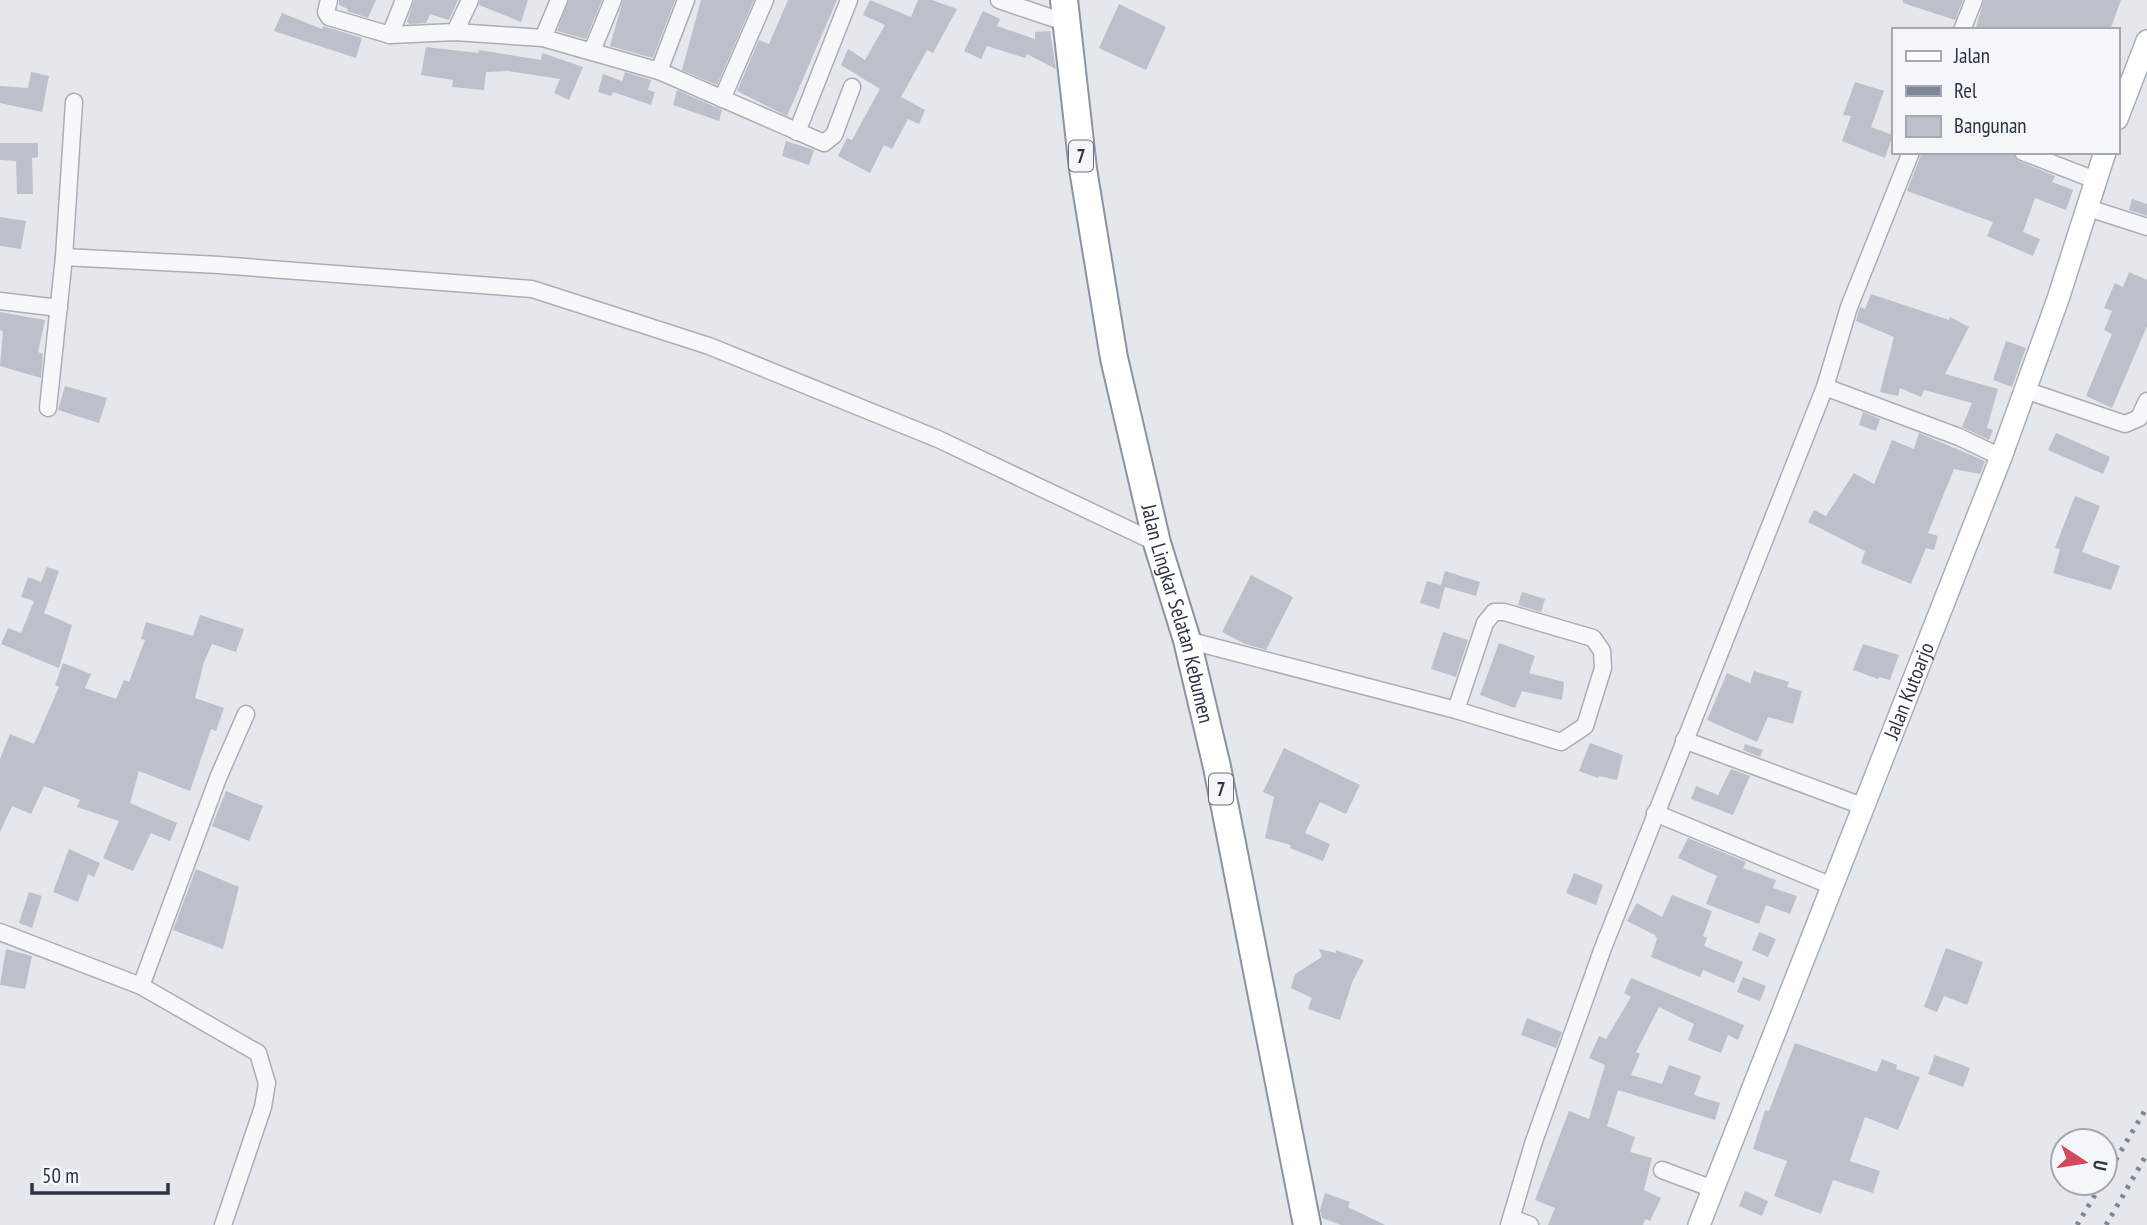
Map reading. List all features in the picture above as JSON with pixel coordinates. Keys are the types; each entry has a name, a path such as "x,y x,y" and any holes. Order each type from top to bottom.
{"highway":[{"name":"Jalan Lingkar Selatan Kebumen","path":"1063,6 1114,358 1157,543 1187,640 1235,858 1307,1225"}],"main road":[{"path":"2119,115 2142,69 2147,41"},
{"name":"Jalan Kutoarjo","path":"1699,1225 2001,457 2058,299 2085,207 2104,154"}],"street":[{"path":"329,0 326,12 329,18 390,35 455,32 543,37 659,71 797,132 828,142 834,135 852,87"},
{"path":"390,35 404,0"},
{"path":"455,32 471,0"},
{"path":"543,37 559,0"},
{"path":"592,51 612,0"},
{"path":"659,71 687,0"},
{"path":"722,99 765,0"},
{"path":"797,132 849,0"},
{"path":"999,0 1063,6"},
{"path":"1963,28 1974,0"},
{"path":"48,408 64,257 74,102"},
{"path":"1530,1225 1511,1222 1532,1144 1655,813 1825,387 1849,307 1910,154"},
{"path":"2028,154 2095,180"},
{"path":"2085,207 2147,227"},
{"path":"64,257 219,265 532,289 709,346 925,434 1157,543"},
{"path":"0,301 59,308"},
{"path":"1825,387 1959,437 2001,457"},
{"path":"2025,390 2125,424 2139,418 2147,401"},
{"path":"1187,640 1456,710 1561,742 1585,726 1603,668 1602,651 1593,638 1504,612 1494,612 1485,623 1456,710"},
{"path":"141,986 218,778 246,714"},
{"path":"1684,740 1865,807"},
{"path":"1655,813 1832,887"},
{"path":"0,932 141,986 258,1053 267,1083 263,1107 223,1225"},
{"path":"1662,1170 1713,1189"}],"building":[{"path":"339,0 376,0 368,18 347,11 348,9 339,5"},
{"path":"414,0 458,0 449,20 430,14 426,23 410,24 407,22"},
{"path":"480,0 528,0 521,22 479,5"},
{"path":"569,0 602,0 586,39 557,31"},
{"path":"623,0 675,0 653,58 610,46"},
{"path":"701,0 754,0 717,85 682,70"},
{"path":"788,0 837,0 787,116 737,91 759,40 769,44"},
{"path":"870,0 911,17 918,0 932,0 957,9 933,53 927,50 901,97 925,110 919,124 908,119 892,149 884,145 870,173 838,156 847,138 852,140 880,89 841,65 848,49 865,60 885,25 863,15"},
{"path":"1903,0 1963,0 1955,20 1903,3"},
{"path":"1984,0 2121,0 2111,28 1976,28"},
{"path":"1119,4 1166,27 1146,70 1099,48"},
{"path":"983,11 1000,19 997,26 1035,39 1035,32 1050,31 1056,69 1027,54 1025,58 987,46 981,59 964,51"},
{"path":"282,13 322,29 323,26 362,38 356,58 274,31"},
{"path":"426,47 478,53 479,50 541,60 542,53 583,67 569,100 554,93 560,79 508,71 486,72 484,90 452,87 453,80 421,75"},
{"path":"31,72 49,76 42,112 0,103 0,86 28,88"},
{"path":"625,72 651,80 648,90 655,92 651,105 613,92 611,96 598,92 603,74 622,81"},
{"path":"1855,82 1884,91 1871,127 1892,135 1885,158 1842,141 1851,116 1843,115"},
{"path":"677,90 722,110 719,121 673,105"},
{"path":"786,141 814,150 809,165 782,156"},
{"path":"0,143 38,143 38,157 32,158 33,194 17,194 16,161 0,160"},
{"path":"1921,154 2014,154 2019,161 2055,176 2052,182 2073,190 2066,210 2035,198 2023,232 2040,239 2033,256 1987,236 1993,222 1907,191"},
{"path":"2132,199 2147,204 2147,216 2129,210"},
{"path":"0,217 26,221 21,249 0,246"},
{"path":"2129,272 2147,280 2147,326 2112,408 2086,396 2112,334 2104,330 2112,311 2104,308 2115,283 2123,287"},
{"path":"1871,294 1949,320 1950,317 1969,327 1945,374 1998,389 1987,428 1993,430 1989,440 1962,427 1972,403 1924,390 1921,397 1900,388 1898,396 1880,392 1894,337 1856,321 1860,307 1865,309"},
{"path":"0,312 45,320 38,352 43,354 41,378 0,366 3,331 0,330"},
{"path":"2006,341 2026,348 2012,387 1993,380"},
{"path":"65,386 107,398 99,423 58,410"},
{"path":"1863,412 1880,419 1876,431 1859,425"},
{"path":"1919,433 1985,461 1980,474 1954,469 1928,533 1938,536 1934,550 1926,548 1911,584 1861,563 1865,551 1808,522 1814,510 1826,516 1854,473 1874,484 1892,440 1914,449"},
{"path":"2056,433 2110,457 2103,474 2048,450"},
{"path":"2075,496 2100,506 2082,552 2120,566 2111,590 2053,573 2060,549 2055,548"},
{"path":"47,567 59,571 44,613 72,625 59,668 1,644 8,628 21,633 34,601 21,597 28,577 41,582"},
{"path":"1445,571 1480,582 1476,596 1445,587 1439,609 1420,603 1427,581 1441,585"},
{"path":"1251,575 1293,597 1266,650 1245,644 1222,632"},
{"path":"1522,592 1545,599 1541,612 1518,605"},
{"path":"200,615 244,629 236,652 212,644 204,662 195,698 224,708 216,731 211,729 190,791 139,771 130,803 177,823 170,841 151,833 133,871 103,858 119,821 77,807 80,800 44,786 31,814 12,806 0,832 0,759 10,734 34,744 59,687 55,685 63,663 91,674 85,688 116,699 124,680 129,682 145,640 141,639 146,622 193,636"},
{"path":"1443,632 1468,640 1456,677 1431,669"},
{"path":"1499,643 1535,656 1529,673 1564,682 1562,700 1522,691 1515,708 1480,695"},
{"path":"1863,644 1899,655 1890,680 1878,679 1853,670"},
{"path":"1754,671 1789,682 1787,687 1802,691 1793,724 1768,717 1757,742 1707,720 1727,673 1750,683"},
{"path":"1590,743 1623,755 1617,780 1598,778 1579,771"},
{"path":"1745,744 1763,750 1760,757 1743,750"},
{"path":"1284,748 1360,785 1346,814 1320,802 1305,833 1330,844 1323,861 1290,848 1291,845 1265,838 1274,797 1263,792"},
{"path":"1731,769 1750,776 1733,815 1691,799 1696,786 1718,795"},
{"path":"226,791 263,806 249,841 212,826"},
{"path":"1688,838 1746,862 1743,868 1776,880 1773,888 1797,896 1790,914 1766,905 1759,924 1706,904 1717,876 1678,858"},
{"path":"69,849 100,863 94,877 88,874 78,902 53,892"},
{"path":"196,869 239,887 223,949 173,930"},
{"path":"1574,873 1603,885 1596,905 1566,893"},
{"path":"29,892 42,896 32,928 19,923"},
{"path":"1672,895 1712,911 1703,936 1707,938 1704,946 1743,962 1734,983 1703,970 1700,977 1651,957 1657,939 1655,935 1627,921 1637,903 1662,917"},
{"path":"1759,932 1776,939 1768,957 1752,950"},
{"path":"1946,948 1983,962 1967,1005 1944,996 1937,1012 1924,1007"},
{"path":"6,949 32,956 25,989 0,985"},
{"path":"1319,949 1336,953 1336,950 1364,960 1353,980 1340,1020 1308,1009 1312,998 1291,988 1295,974 1322,957"},
{"path":"1743,977 1766,986 1760,1001 1737,992"},
{"path":"1631,978 1744,1025 1738,1040 1728,1035 1721,1053 1688,1040 1694,1024 1659,1007 1636,1052 1640,1054 1631,1075 1662,1084 1669,1065 1701,1076 1694,1095 1720,1103 1715,1120 1618,1090 1607,1126 1635,1137 1630,1152 1652,1158 1644,1190 1661,1198 1650,1221 1645,1219 1643,1225 1548,1225 1555,1208 1535,1200 1569,1111 1589,1119 1605,1065 1589,1058 1599,1036 1606,1039 1631,997 1624,993"},
{"path":"1527,1018 1562,1032 1556,1048 1521,1035"},
{"path":"1795,1043 1877,1072 1882,1059 1897,1065 1896,1069 1920,1077 1898,1130 1865,1117 1850,1161 1880,1171 1873,1193 1833,1180 1821,1214 1774,1196 1787,1161 1753,1149 1765,1110 1769,1111"},
{"path":"1935,1055 1970,1068 1963,1087 1928,1074"},
{"path":"1745,1191 1768,1201 1762,1216 1739,1206"},
{"path":"1325,1193 1350,1202 1348,1207 1385,1225 1341,1225 1322,1218 1320,1210"}],"railway":[{"path":"2119,1154 2147,1107"},
{"path":"2106,1225 2147,1154"},
{"path":"2077,1225 2094,1197"}]}
